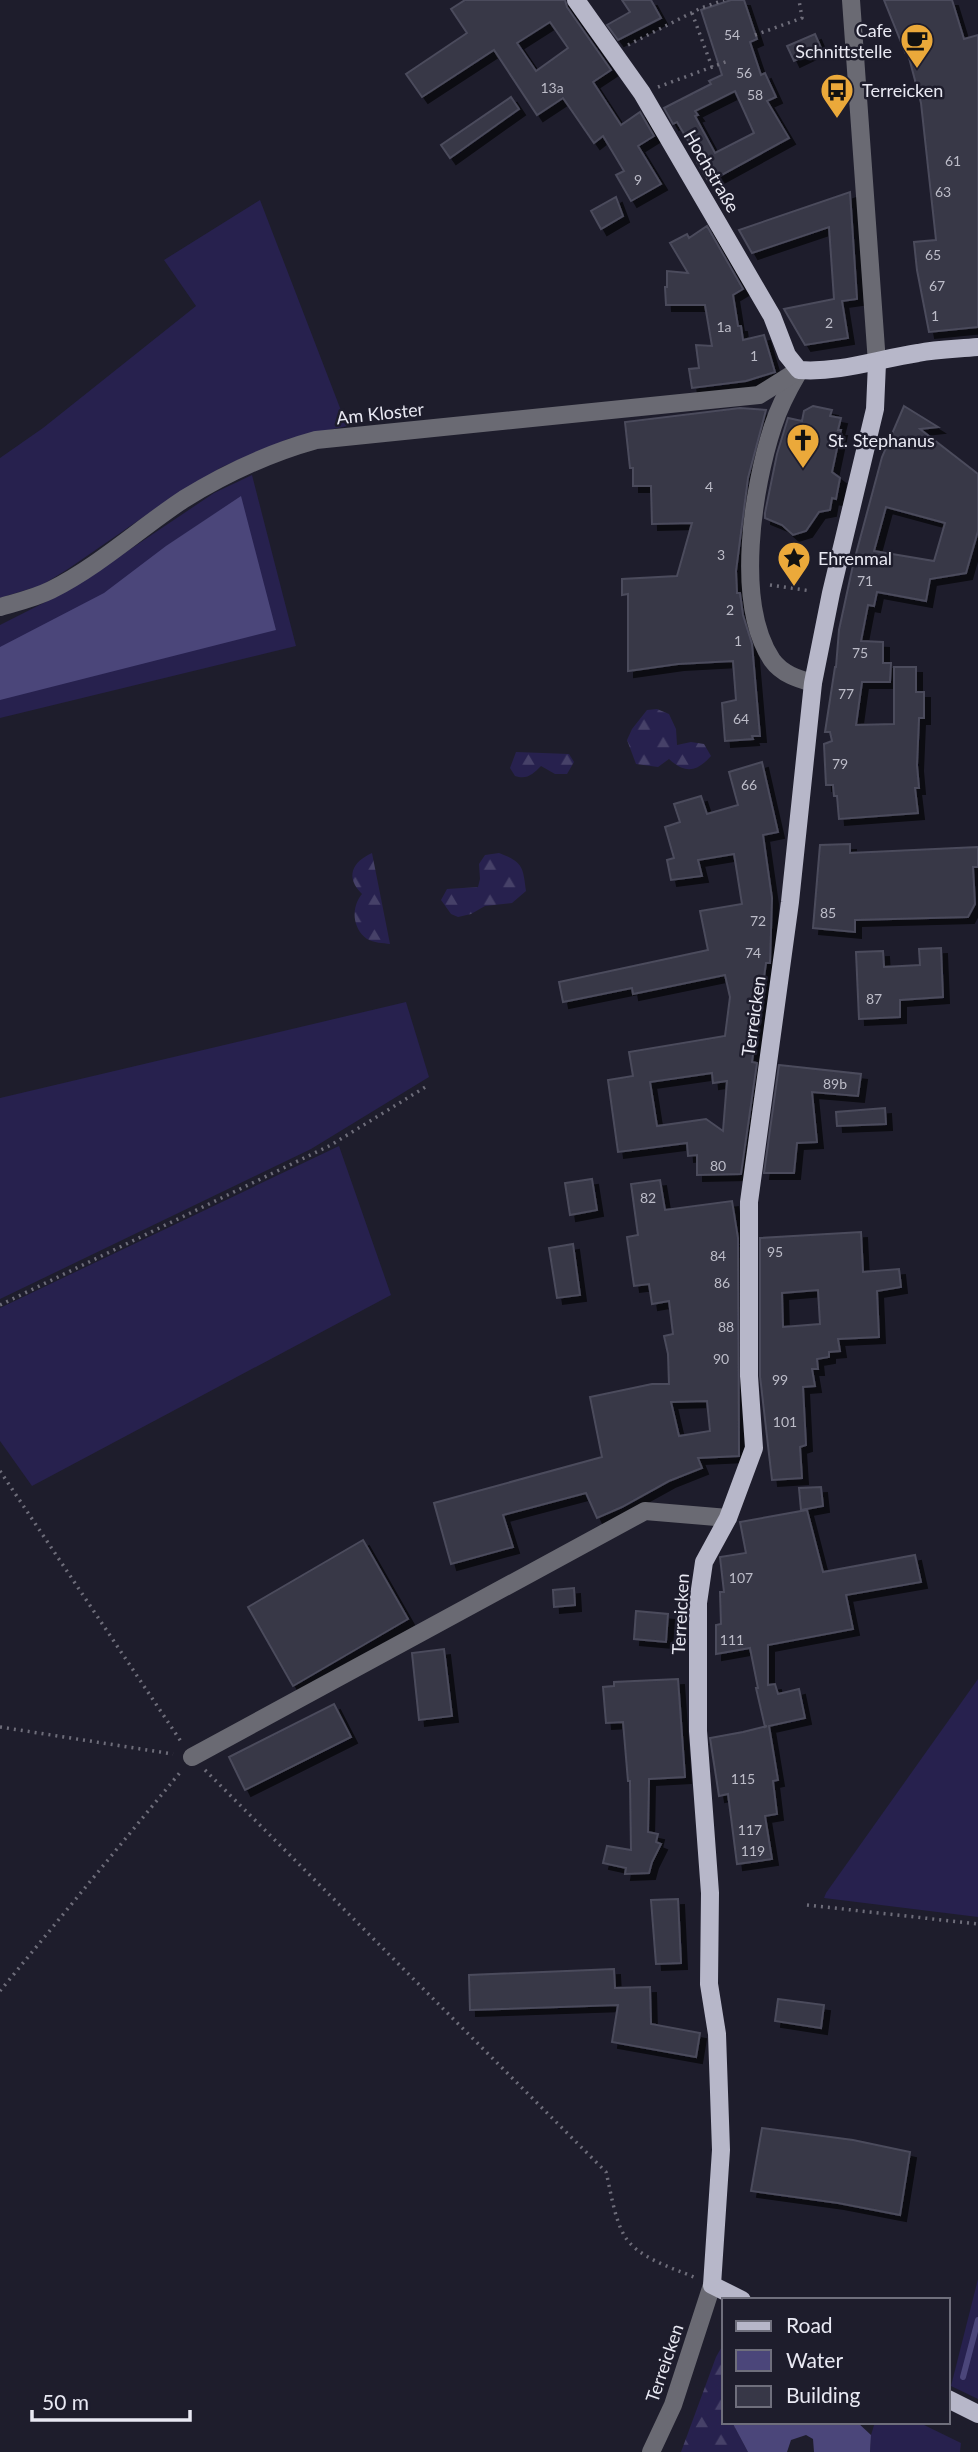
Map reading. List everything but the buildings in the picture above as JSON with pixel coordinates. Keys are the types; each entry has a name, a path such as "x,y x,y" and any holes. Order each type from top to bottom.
{"main road":[{"name":"Hochstraße","path":"576,0 642,93 772,316 787,355 799,370"},
{"path":"799,370 818,372 877,363 917,353 978,346"},
{"name":"Terreicken","path":"712,2285 722,2150 717,2034 709,1984 710,1893 698,1731 698,1604 704,1562 728,1518 754,1448 749,1376 749,1202 790,902 813,683 831,593 875,409 877,363"},
{"path":"712,2285 738,2298"},
{"path":"950,2400 978,2414"}],"street":[{"name":"Terreicken","path":"846,3 877,363"},
{"path":"799,370 782,402 767,451 757,496 751,545 751,582 759,631 773,662 791,676 813,683"},
{"name":"Am Kloster","path":"0,607 49,591 186,499 247,464 281,450 316,440 760,396 799,370"},
{"path":"192,1757 645,1511 728,1518"},
{"name":"Terreicken","path":"651,2452 673,2405 712,2285"}],"path":[{"path":"614,51 692,12 724,0"},
{"path":"755,36 802,19 799,0"},
{"path":"692,12 712,67"},
{"path":"642,93 728,61"},
{"path":"751,582 831,593"},
{"path":"0,1305 308,1157 427,1086"},
{"path":"0,1471 192,1757 606,2172 612,2201 625,2237 649,2259 712,2285"},
{"path":"0,1727 192,1757"},
{"path":"0,1991 192,1757"},
{"path":"807,1905 978,1924"}],"green space":[{"path":"260,200 347,426 288,439 222,467 42,585 0,598 0,458 43,428 196,306 164,260"},
{"path":"252,475 296,646 0,718 0,625 71,589 214,493"},
{"path":"657,709 669,714 676,729 677,745 691,742 704,744 711,756 691,769 680,767 669,759 658,767 636,764 627,740 647,710"},
{"path":"516,752 569,754 574,762 567,774 555,774 541,766 530,776 519,777 515,776 510,768"},
{"path":"372,853 390,944 367,939 356,923 356,905 362,894 354,882 353,870"},
{"path":"499,853 513,859 520,866 526,891 512,903 485,906 471,914 458,917 451,914 441,900 447,889 478,887 479,864 485,855"},
{"path":"406,1002 429,1077 311,1149 0,1299 0,1098"},
{"path":"339,1146 391,1295 32,1486 0,1441 0,1308"},
{"path":"978,1679 978,1917 824,1898 826,1893"},
{"path":"978,2279 978,2399 951,2386"},
{"path":"722,2346 722,2424 733,2424 748,2452 681,2452"},
{"path":"874,2424 922,2424 961,2443 960,2452 870,2452"}],"water":[{"path":"241,496 276,630 0,700 0,647 104,593 166,546"},
{"path":"733,2424 859,2424 871,2435 870,2452 814,2452 813,2439 806,2435 791,2440 787,2452 748,2452"}],"waterway":[{"path":"963,2377 978,2320"}],"place":[{"name":"Cafe Schnittstelle","path":"917,70"},
{"name":"Terreicken","path":"837,120"},
{"name":"St. Stephanus","path":"803,470"},
{"name":"Ehrenmal","path":"794,588"}]}
